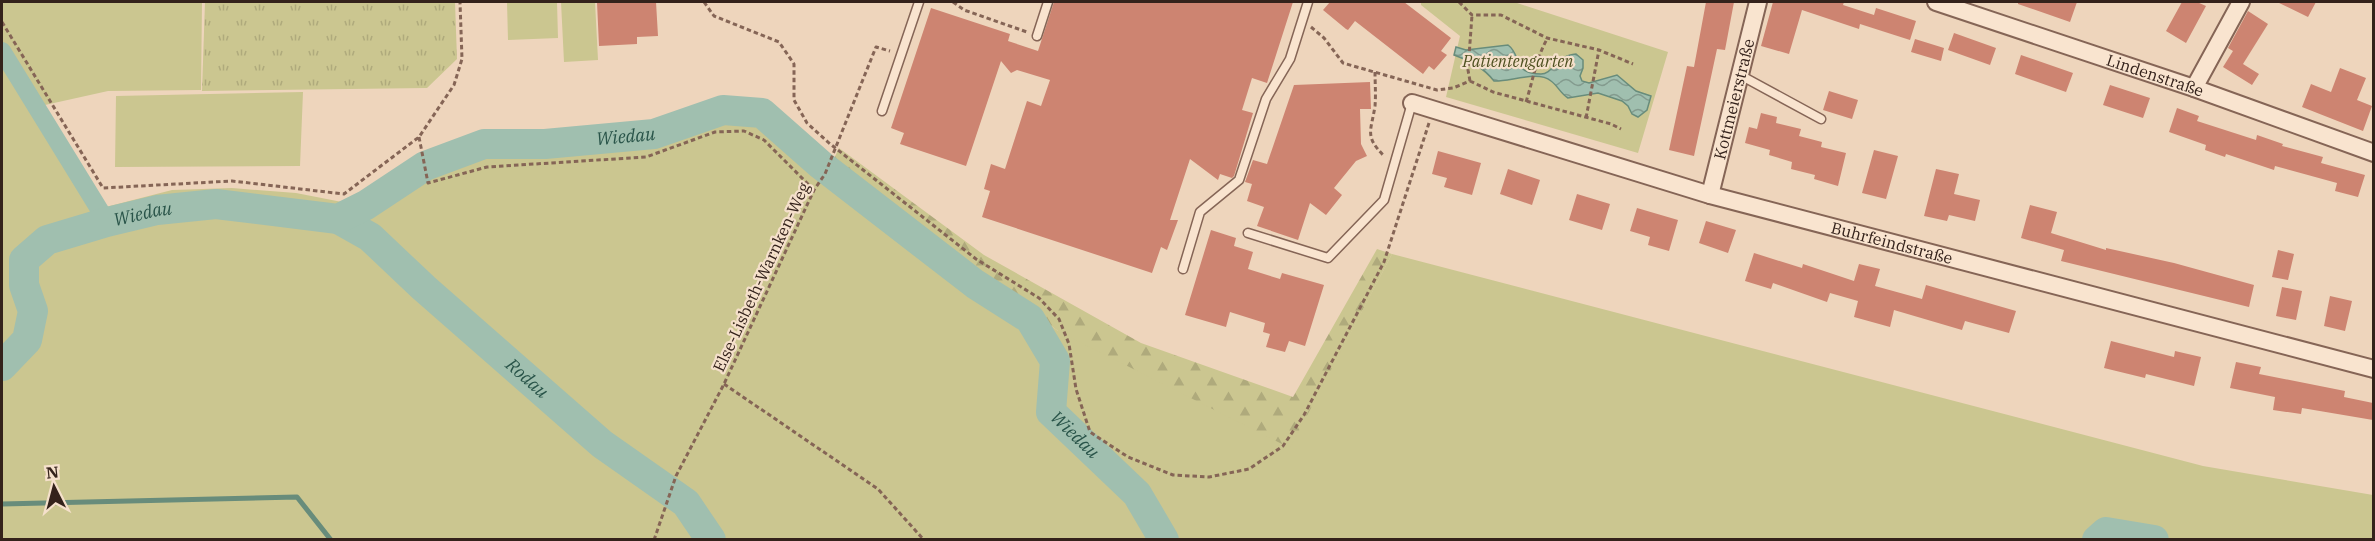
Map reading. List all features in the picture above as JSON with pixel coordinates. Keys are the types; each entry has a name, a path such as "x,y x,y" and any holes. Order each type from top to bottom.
{"street":[{"name":"Kottmeierstraße","path":"1710,195 1758,2"},
{"name":"Lindenstraße","path":"1936,2 2194,88 2373,153"},
{"path":"2194,88 2241,2"},
{"name":"Buhrfeindstraße","path":"1412,103 1710,195 2373,369"}],"lane":[{"path":"882,111 919,2"},
{"path":"1037,36 1048,2"},
{"path":"1183,269 1200,212 1239,180 1266,99 1290,59 1308,2"},
{"path":"1740,75 1821,119"},
{"path":"1248,233 1328,258 1384,200 1412,103"}],"path":[{"path":"2,22 103,189 232,181 344,194 420,137 454,85 462,59 460,2"},
{"path":"704,2 714,16 779,42 794,64 794,100 807,123 836,149 976,259 1039,298 1059,318 1069,344 1076,389 1090,432 1128,457 1173,475 1209,477 1249,469 1283,446 1304,415 1384,262 1433,110"},
{"path":"953,2 964,10 1037,36"},
{"path":"1459,2 1472,15 1501,15 1547,38 1599,50 1633,64"},
{"path":"1470,81 1468,62 1472,15"},
{"path":"1324,38 1342,63 1437,90 1453,88 1470,81 1493,92 1621,129"},
{"path":"1526,102 1535,64 1547,38"},
{"name":"Else-Lisbeth-Warnken-Weg","path":"654,540 676,476 724,384 814,190 825,174 876,47 902,54"},
{"path":"1586,118 1599,50"},
{"path":"1375,72 1375,105 1369,136 1374,146 1394,165"},
{"path":"420,137 428,183 487,167 646,157 715,132 744,131 764,140 814,190"},
{"path":"724,384 878,489 924,540"}],"green space":[{"path":"2,2 202,2 201,90 108,91 36,107 98,209 172,190 232,188 296,193 342,202 361,197 411,163 451,144 484,135 528,136 639,127 671,120 701,107 738,99 766,104 839,167 1058,331 1290,448 1392,254 2203,466 2373,495 2373,539 2,539"},
{"path":"205,2 455,2 457,59 427,88 202,91"},
{"path":"507,2 557,2 558,38 508,40"},
{"path":"561,2 595,2 598,60 564,62"},
{"name":"Patientengarten","path":"1421,2 1514,2 1668,52 1638,153 1446,97 1460,36 1421,5"},
{"path":"303,92 300,166 115,167 116,96"},
{"path":"839,148 984,255 1141,343 1293,397 1377,249 1392,254 1291,448 1195,540 1060,360 1058,331 1024,305 655,540"}],"water":[{"path":"1508,45 1522,67 1532,73 1545,73 1564,58 1576,54 1583,60 1580,76 1582,81 1589,83 1617,75 1636,91 1651,96 1647,110 1638,117 1632,114 1622,101 1598,93 1568,98 1551,81 1539,76 1494,81 1476,65 1454,55 1456,47 1466,50"}],"building":[{"path":"597,2 656,2 658,36 637,37 637,44 599,46"},
{"path":"1054,2 1293,2 1267,83 1252,78 1242,110 1253,113 1234,176 1232,178 1220,174 1218,180 1190,159 1170,220 1178,220 1167,250 1161,247 1152,273 982,217 990,191 984,189 991,164 1005,169 1027,101 1041,106 1050,80 1017,70 1011,73 1001,61 966,166 900,144 904,133 891,128 931,8 1010,34 1008,41 1038,51"},
{"path":"1330,2 1404,2 1451,38 1441,51 1447,55 1434,70 1429,66 1423,74 1355,21 1348,30 1346,29 1323,10"},
{"path":"1706,2 1734,2 1725,50 1717,49 1694,156 1669,150 1687,66 1694,67"},
{"path":"1773,2 1844,2 1843,5 1874,15 1876,8 1916,21 1910,40 1860,24 1859,29 1802,10 1789,54 1761,46"},
{"path":"2018,2 2077,2 2070,22 2018,4"},
{"path":"2182,2 2197,2 2206,6 2186,43 2166,31"},
{"path":"2277,2 2316,2 2308,17"},
{"path":"2248,11 2268,24 2243,64 2259,74 2252,85 2223,67 2233,51 2228,48"},
{"path":"1954,33 1996,48 1990,65 1948,50"},
{"path":"1915,39 1944,48 1941,61 1911,52"},
{"path":"2021,55 2073,73 2066,92 2015,74"},
{"path":"2340,68 2366,78 2357,100 2372,106 2363,131 2302,107 2311,84 2331,92"},
{"path":"1370,82 1371,109 1360,109 1361,144 1367,156 1356,161 1334,188 1342,195 1326,215 1310,203 1298,240 1257,226 1264,207 1247,201 1252,184 1245,182 1253,160 1267,164 1294,85"},
{"path":"2110,85 2150,98 2143,118 2103,105"},
{"path":"1829,91 1858,100 1852,119 1823,110"},
{"path":"2177,108 2199,116 2197,121 2256,140 2257,135 2283,144 2282,146 2323,157 2321,163 2365,175 2358,197 2335,191 2337,183 2275,166 2274,170 2226,154 2225,157 2205,150 2206,145 2169,132"},
{"path":"1761,113 1777,117 1776,123 1801,129 1799,136 1822,142 1821,147 1846,153 1838,186 1814,179 1815,175 1791,169 1792,162 1769,155 1770,150 1745,143 1749,127 1757,129"},
{"path":"1874,150 1898,156 1886,199 1862,193"},
{"path":"1438,151 1481,163 1472,195 1444,187 1447,178 1432,174"},
{"path":"1508,169 1540,180 1532,205 1500,194"},
{"path":"1936,169 1959,174 1954,194 1980,200 1975,221 1949,215 1947,221 1924,216"},
{"path":"1577,194 1610,204 1602,230 1569,220"},
{"path":"2030,205 2057,212 2051,233 2106,250 2106,248 2174,263 2254,285 2249,307 2061,261 2064,250 2021,238"},
{"path":"1637,208 1678,220 1669,251 1648,245 1650,237 1630,231"},
{"path":"1706,221 1736,230 1728,253 1699,243"},
{"path":"1211,230 1236,238 1234,246 1253,252 1248,269 1280,279 1282,273 1324,285 1305,346 1289,341 1285,352 1266,347 1270,334 1263,332 1265,323 1230,312 1226,327 1185,315"},
{"path":"2278,250 2294,254 2288,280 2272,277"},
{"path":"1754,253 1802,268 1803,264 1854,281 1859,264 1880,269 1875,286 1922,299 1926,285 2016,311 2009,333 1965,321 1962,330 1894,310 1890,327 1854,317 1858,301 1830,293 1827,302 1773,283 1771,289 1745,281"},
{"path":"2282,287 2302,291 2296,320 2276,316"},
{"path":"2330,296 2352,301 2345,331 2324,326"},
{"path":"2111,341 2174,357 2175,351 2201,357 2194,386 2146,374 2145,378 2104,368"},
{"path":"2236,362 2261,367 2259,374 2345,391 2344,397 2373,403 2373,420 2302,408 2301,414 2273,410 2275,397 2230,388"}],"waterway":[{"path":"2,51 107,222"},
{"name":"Wiedau","path":"2,366 27,340 33,311 24,285 24,260 47,240 157,210 216,204 338,219 366,205 425,166 484,144 545,144 654,134 723,110 762,113 821,165 975,284 1030,319 1055,361 1051,412 1137,494 1164,540"},
{"name":"Rodau","path":"338,219 370,237 424,288 602,444 686,503 711,540"},
{"path":"2,504 297,497 331,540"},
{"name":"Wiedau","path":"2097,540 2106,532 2154,540"}]}
